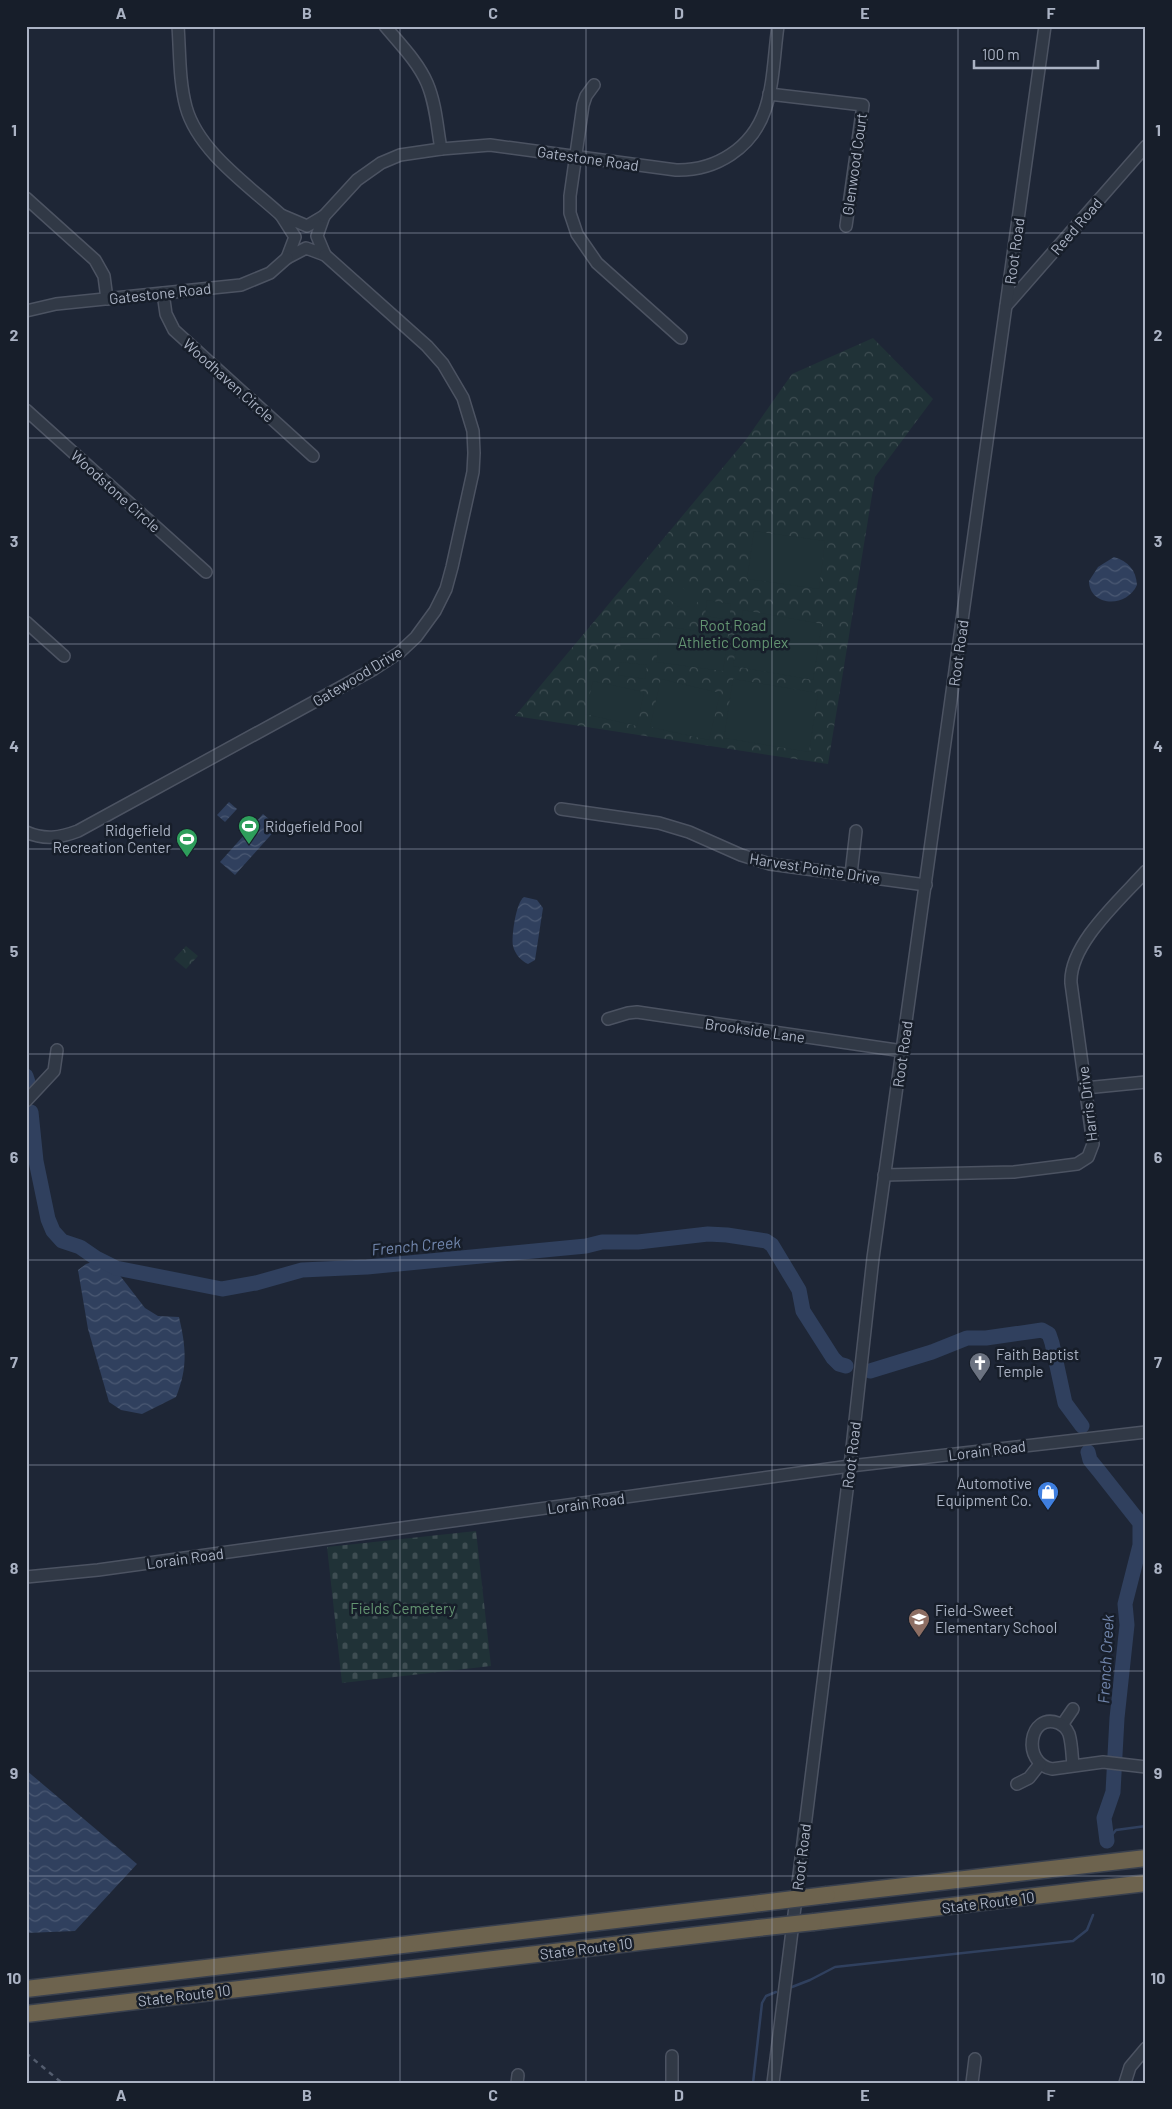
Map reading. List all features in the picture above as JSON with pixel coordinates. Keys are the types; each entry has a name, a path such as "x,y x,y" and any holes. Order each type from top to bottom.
{"highway":[{"name":"State Route 10","path":"26,1989 1146,1858"},
{"name":"State Route 10","path":"32,2013 1146,1883"}],"street":[{"path":"178,26 184,97 196,131 218,157 281,215 298,244 306,248 313,245 317,236 314,229 281,215"},
{"path":"385,26 416,64 428,84 434,105 441,149"},
{"name":"Gatestone Road","path":"307,226 324,216 357,180 377,165 400,155 490,145 676,170 707,166 732,154 752,135 764,112 769,94 778,26"},
{"name":"Root Road","path":"773,2083 850,1466 873,1258 1045,26"},
{"path":"594,85 584,100 570,188 570,208 574,228 579,239 597,263 681,338"},
{"name":"Glenwood Court","path":"769,94 863,105 846,226"},
{"name":"Reed Road","path":"1006,306 1146,146"},
{"path":"26,198 95,260 104,276 107,299"},
{"name":"Gatestone Road","path":"317,236 324,216"},
{"path":"295,237 297,230 307,226"},
{"name":"Gatewood Drive","path":"317,236 325,255"},
{"name":"Gatestone Road","path":"287,258 295,237"},
{"name":"Gatestone Road","path":"26,311 44,306 248,283 270,273 287,258 306,248"},
{"name":"Gatewood Drive","path":"26,832 50,838 68,835 365,674 392,658 412,640 430,619 440,600 452,567 474,463 473,430 466,407 452,376 435,355 325,255 306,248"},
{"name":"Woodhaven Circle","path":"163,293 166,314 174,330 313,456"},
{"name":"Woodstone Circle","path":"26,410 206,572"},
{"path":"26,622 64,656"},
{"name":"Harvest Pointe Drive","path":"561,809 659,823 689,832 731,852 761,862 926,885"},
{"path":"851,874 856,831"},
{"name":"Harris Drive","path":"884,1175 1020,1171 1081,1162 1090,1154 1093,1144 1071,983 1074,960 1088,936 1146,871"},
{"name":"Brookside Lane","path":"608,1019 637,1012 903,1051"},
{"path":"26,1101 54,1071 57,1050"},
{"path":"1085,1088 1146,1082"},
{"name":"Lorain Road","path":"26,1577 98,1570 850,1466 1146,1432"},
{"path":"1062,1725 1073,1709"},
{"path":"1073,1766 1069,1734 1062,1725 1049,1722 1043,1723 1034,1732 1032,1738 1034,1754 1040,1764 1052,1768 1073,1766 1103,1762 1146,1767"},
{"path":"1017,1784 1029,1778 1040,1764"},
{"path":"1125,2083 1130,2067 1146,2048"},
{"path":"672,2056 672,2083"},
{"path":"972,2083 975,2059"}],"green space":[{"name":"Root Road Athletic Complex","path":"873,338 933,399 875,477 828,764 515,716 745,441 792,374"},
{"path":"754,531 825,541 819,589 747,579"},
{"path":"675,582 699,600 689,614 664,596"},
{"path":"707,600 731,604 729,620 705,616"},
{"path":"743,610 822,624 813,680 733,666"},
{"path":"661,626 728,635 723,671 656,662"},
{"path":"621,637 649,639 649,650 620,649"},
{"path":"620,662 647,665 645,679 618,675"},
{"path":"661,679 720,693 709,740 650,727"},
{"path":"733,679 818,693 809,752 724,738"},
{"path":"593,681 644,692 637,726 585,714"},
{"path":"186,946 198,956 186,969 174,959"},
{"name":"Fields Cemetery","path":"476,1531 491,1666 342,1683 327,1547"}],"water":[{"path":"1114,557 1130,567 1135,575 1137,585 1132,593 1125,598 1117,601 1101,600 1095,596 1089,581 1098,567"},
{"name":"Ridgefield Pool","path":"229,802 237,809 225,822 217,815"},
{"name":"Ridgefield Pool","path":"263,814 278,827 235,875 220,862"},
{"path":"524,897 537,900 543,908 535,960 528,964 517,954 513,946 513,928 516,912"},
{"path":"95,1261 118,1273 145,1308 158,1316 179,1317 185,1357 183,1376 176,1397 142,1414 121,1410 109,1402 88,1329 78,1270 86,1264"},
{"path":"26,1770 137,1864 75,1931 26,1933"}],"waterway":[{"name":"French Creek","path":"26,1076 28,1082"},
{"name":"French Creek","path":"31,1112 36,1161 48,1219 53,1231 62,1241 80,1247 116,1268 222,1289 256,1283 302,1270 367,1267 586,1246 602,1242 638,1242 708,1234 727,1235 766,1241 772,1245 799,1290 803,1311 833,1358 839,1364 846,1366"},
{"name":"French Creek","path":"870,1371 932,1352 967,1338 986,1338 1042,1330 1049,1334 1052,1343 1065,1403 1082,1426"},
{"name":"French Creek","path":"1088,1452 1090,1460 1140,1523 1140,1545 1125,1604 1127,1625 1117,1718 1113,1792 1104,1818 1107,1841"},
{"name":"French Creek","path":"1107,1841 1116,1830 1146,1826"},
{"name":"French Creek","path":"792,1987 835,1967 1073,1941 1087,1930 1093,1915"},
{"name":"French Creek","path":"753,2083 762,2003 766,1996 776,1992"}],"railway":[{"path":"26,2053 62,2083"}],"place":[{"name":"Ridgefield Pool","path":"249,845"},
{"name":"Ridgefield Recreation Center","path":"187,858"},
{"name":"Faith Baptist Temple","path":"980,1382"},
{"name":"Automotive Equipment Co.","path":"1048,1511"},
{"name":"Field-Sweet Elementary School","path":"919,1638"}]}
